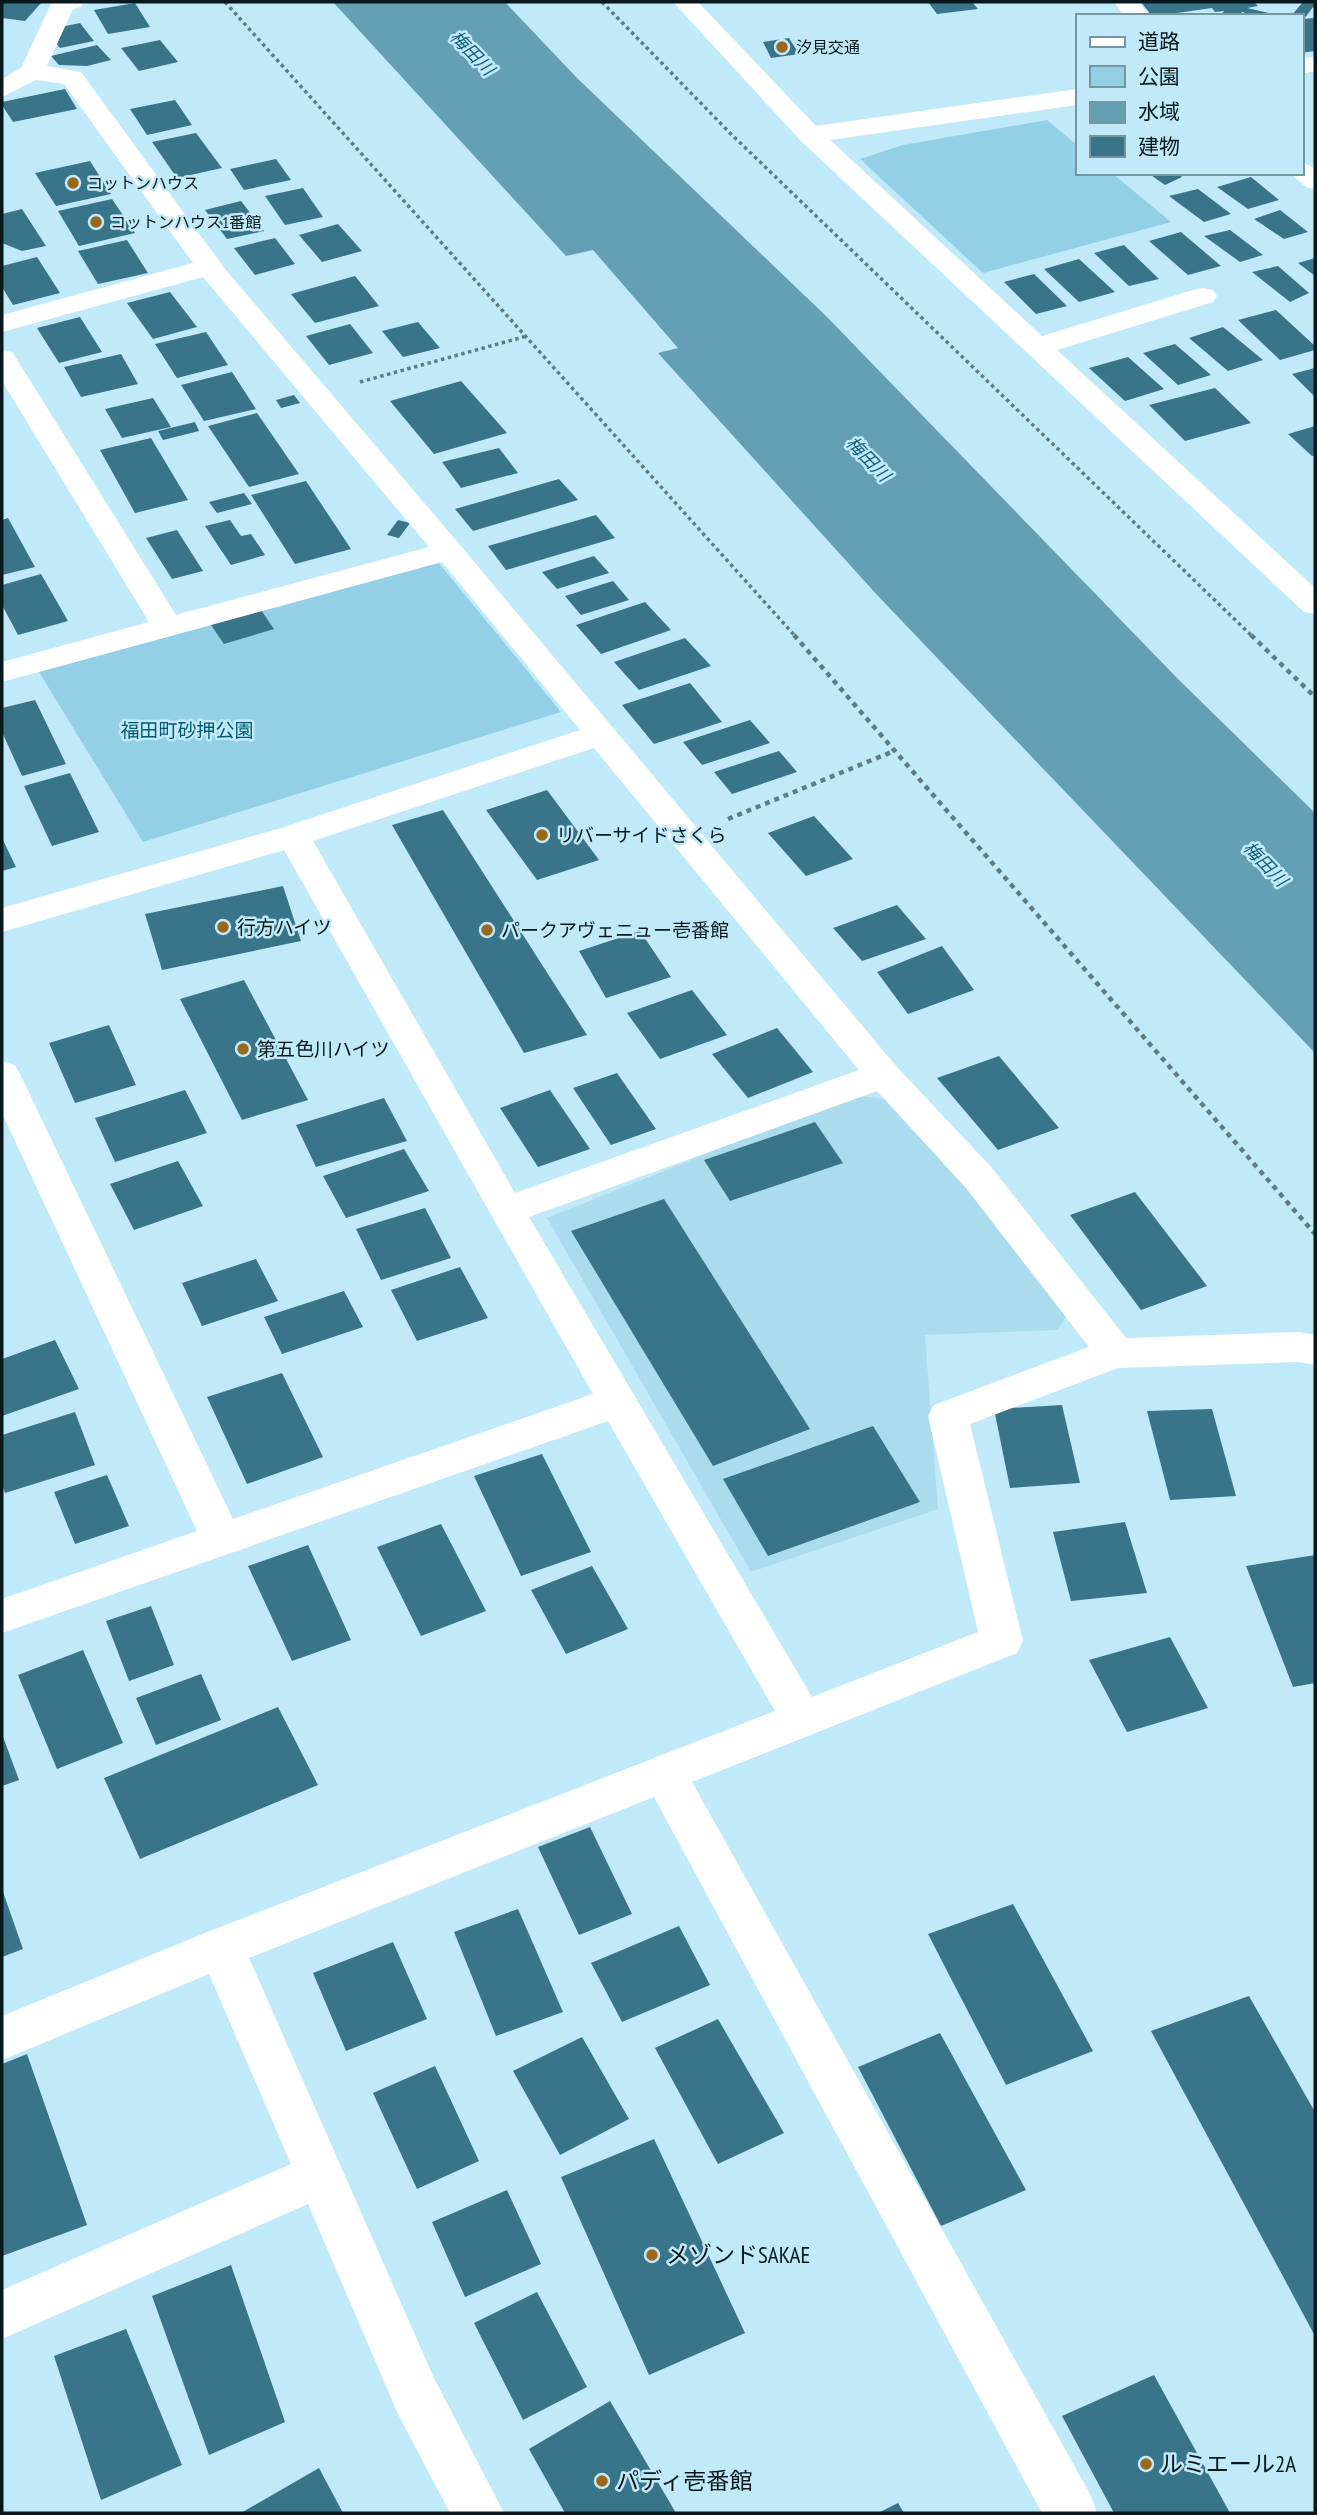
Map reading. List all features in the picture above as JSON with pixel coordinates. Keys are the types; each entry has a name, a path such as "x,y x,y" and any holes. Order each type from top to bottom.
{"street":[{"path":"2,89 32,72 63,4 72,2"},
{"path":"685,2 810,135 1315,605"},
{"path":"32,72 72,77 209,267 449,551 883,1075 979,1178 1116,1353"},
{"path":"810,135 1076,97"},
{"path":"2,324 209,267"},
{"path":"1036,347 1202,295"},
{"path":"2,358 168,627"},
{"path":"2,672 449,551"},
{"path":"2,920 293,836 600,735"},
{"path":"293,836 506,1211 802,1718"},
{"path":"2,1073 221,1538"},
{"path":"506,1211 883,1075"},
{"path":"2,2038 221,1948 1002,1641 948,1416 1116,1353 1299,1347 1315,1350"},
{"path":"2,1616 618,1401"},
{"path":"664,1773 1071,2513"},
{"path":"221,1948 416,2396 478,2513"},
{"path":"2,2315 320,2175"}],"path":[{"path":"225,2 736,568 1315,1234"},
{"path":"602,2 731,134 1315,697"},
{"path":"315,394 527,336"},
{"path":"685,837 894,750"}],"shaded area":[{"path":"852,1095 893,1100 1070,1310 1058,1330 925,1335 938,1509 751,1572 547,1218"}],"green space":[{"path":"1047,120 1076,144 1076,175 1114,175 1171,222 983,273 860,159 903,145"},
{"name":"福田町砂押公園","path":"438,562 561,712 143,842 39,672"}],"water":[{"name":"梅田川","path":"333,2 505,2 577,78 826,316 1178,679 1315,813 1315,1053 878,596 658,353 678,348 593,250 566,256"}],"building":[{"path":"2,2 42,2 25,21 2,18"},
{"path":"928,2 972,2 978,9 937,14"},
{"path":"1141,2 1254,2 1258,6 1247,8 1273,14 1222,14 1224,11 1215,12 1212,8 1178,14 1150,14"},
{"path":"1303,2 1315,2 1315,10 1313,7 1304,19 1313,18 1315,21 1315,51 1303,53 1303,14 1293,14"},
{"path":"135,3 150,27 108,34 94,10"},
{"path":"80,23 94,41 60,48 55,42 61,27"},
{"path":"789,38 799,54 771,58 763,42"},
{"path":"160,40 178,62 139,71 121,48"},
{"path":"97,45 111,60 87,66 59,65 51,56"},
{"path":"65,89 77,109 13,122 2,105 2,102"},
{"path":"175,100 192,125 147,135 130,109"},
{"path":"196,133 222,168 177,178 152,142"},
{"path":"276,159 291,180 244,190 230,169"},
{"name":"コットンハウス","path":"90,161 111,194 56,206 35,173"},
{"path":"1151,175 1182,177 1165,185"},
{"path":"1251,177 1279,200 1248,209 1217,187"},
{"path":"303,188 323,217 285,225 265,196"},
{"path":"1198,189 1231,214 1204,222 1169,196"},
{"name":"コットンハウス1番館","path":"112,199 135,233 79,246 58,211"},
{"path":"241,201 264,231 227,239 205,210"},
{"path":"22,209 46,246 22,251 2,243 2,214"},
{"path":"1280,210 1308,232 1284,239 1254,219"},
{"path":"338,224 362,251 322,262 299,235"},
{"path":"1230,230 1263,255 1240,262 1204,236"},
{"path":"1181,232 1221,266 1188,275 1149,241"},
{"path":"275,238 295,264 255,275 234,248"},
{"path":"127,240 148,273 98,284 78,251"},
{"path":"1124,245 1159,279 1129,286 1094,253"},
{"path":"37,257 60,293 13,305 2,287 2,266"},
{"path":"1315,258 1315,276 1298,263"},
{"path":"1079,259 1115,292 1079,302 1044,269"},
{"path":"1278,266 1309,293 1290,302 1252,272"},
{"path":"1034,274 1067,306 1036,314 1004,282"},
{"path":"355,276 379,306 315,323 291,294"},
{"path":"170,292 197,327 153,339 127,303"},
{"path":"1276,310 1315,346 1315,350 1280,360 1238,320"},
{"path":"80,317 102,352 59,363 37,328"},
{"path":"418,322 440,348 403,357 382,331"},
{"path":"350,324 373,353 329,365 306,336"},
{"path":"1223,327 1263,360 1228,371 1189,338"},
{"path":"206,332 228,365 177,378 155,344"},
{"path":"1175,344 1211,375 1178,385 1143,353"},
{"path":"121,354 138,384 81,397 64,367"},
{"path":"1128,357 1164,389 1125,401 1089,368"},
{"path":"1315,368 1315,397 1292,374"},
{"path":"232,372 256,409 204,421 181,385"},
{"path":"461,381 507,433 434,454 390,401"},
{"path":"1215,388 1251,423 1185,441 1149,405"},
{"path":"294,395 300,403 281,408 276,400"},
{"path":"153,398 171,427 122,438 105,409"},
{"path":"257,413 299,474 249,487 208,426"},
{"path":"195,422 199,431 163,440 158,431"},
{"path":"1315,426 1315,455 1312,456 1288,434"},
{"path":"151,438 188,500 135,513 100,450"},
{"path":"499,448 518,473 461,488 442,462"},
{"path":"559,479 578,500 473,531 455,509"},
{"path":"306,481 351,549 295,564 251,495"},
{"path":"244,493 252,504 217,513 209,502"},
{"path":"596,515 615,538 506,570 488,546"},
{"path":"8,518 35,567 2,575 2,520"},
{"path":"230,520 241,536 251,534 265,555 231,565 205,526"},
{"path":"398,520 410,523 399,538 387,535"},
{"path":"177,530 203,571 172,579 146,538"},
{"path":"594,556 609,573 557,589 542,572"},
{"path":"41,574 68,621 18,635 2,605 2,585"},
{"path":"613,581 629,600 581,615 565,596"},
{"path":"645,602 671,630 601,654 576,625"},
{"path":"259,607 274,629 224,644 209,622"},
{"path":"685,638 711,666 639,690 614,662"},
{"path":"690,683 722,722 654,744 622,705"},
{"path":"35,700 66,764 22,776 2,732 2,708"},
{"path":"750,720 770,743 702,765 683,742"},
{"path":"779,751 797,772 732,794 714,772"},
{"path":"70,773 99,832 52,846 24,786"},
{"name":"リバーサイドさくら","path":"547,790 599,860 537,880 486,810"},
{"name":"パークアヴェニュー壱番館","path":"443,810 587,1035 524,1053 392,825"},
{"path":"814,816 853,859 806,876 768,833"},
{"path":"2,838 16,867 2,871"},
{"name":"行方ハイツ","path":"283,886 301,941 162,970 145,914"},
{"path":"897,905 926,939 862,961 833,928"},
{"path":"640,931 671,977 606,998 579,951"},
{"path":"942,946 974,990 908,1014 877,972"},
{"name":"第五色川ハイツ","path":"244,980 308,1100 242,1120 180,999"},
{"path":"692,990 727,1035 660,1059 627,1013"},
{"path":"109,1025 136,1085 75,1103 49,1043"},
{"path":"777,1028 813,1072 748,1098 712,1054"},
{"path":"999,1056 1059,1128 998,1150 937,1078"},
{"path":"617,1073 656,1129 611,1145 573,1088"},
{"path":"185,1090 207,1133 115,1162 95,1118"},
{"path":"550,1090 590,1149 538,1167 500,1108"},
{"path":"384,1098 407,1141 316,1167 296,1125"},
{"path":"815,1122 843,1163 730,1201 704,1160"},
{"path":"404,1149 429,1191 346,1218 323,1176"},
{"path":"178,1161 203,1206 134,1230 110,1184"},
{"path":"1135,1192 1207,1286 1141,1310 1070,1215"},
{"path":"664,1199 810,1429 713,1466 571,1231"},
{"path":"425,1208 451,1258 381,1280 356,1229"},
{"path":"256,1259 278,1301 202,1326 182,1283"},
{"path":"460,1267 488,1318 417,1341 391,1290"},
{"path":"344,1291 363,1327 282,1354 264,1317"},
{"path":"55,1340 79,1389 2,1416 2,1359"},
{"path":"282,1373 323,1457 247,1484 207,1397"},
{"path":"1062,1405 1080,1483 1010,1488 994,1409"},
{"path":"1212,1409 1236,1496 1170,1500 1147,1411"},
{"path":"75,1412 95,1465 5,1493 2,1484 2,1435"},
{"path":"873,1426 920,1502 768,1556 723,1479"},
{"path":"542,1454 591,1552 521,1576 474,1476"},
{"path":"107,1475 129,1526 75,1544 54,1492"},
{"path":"1125,1522 1147,1593 1071,1601 1053,1532"},
{"path":"441,1524 486,1611 421,1636 377,1547"},
{"path":"308,1545 351,1640 292,1661 248,1566"},
{"path":"1315,1555 1315,1683 1293,1687 1246,1566"},
{"path":"592,1566 628,1629 566,1654 531,1590"},
{"path":"151,1606 174,1665 129,1681 106,1621"},
{"path":"1170,1637 1208,1708 1127,1732 1089,1660"},
{"path":"83,1650 123,1743 57,1769 18,1675"},
{"path":"201,1674 221,1720 156,1745 136,1698"},
{"path":"278,1707 318,1785 140,1859 104,1778"},
{"path":"2,1734 19,1780 2,1786"},
{"path":"590,1827 632,1914 579,1935 538,1847"},
{"path":"2,1889 23,1949 2,1957"},
{"path":"1013,1904 1093,2051 1006,2085 928,1934"},
{"path":"518,1909 563,2012 496,2036 454,1932"},
{"path":"679,1926 710,1985 622,2022 591,1963"},
{"path":"393,1942 427,2019 346,2051 313,1973"},
{"path":"1249,1996 1315,2112 1315,2336 1151,2031"},
{"path":"718,2019 784,2133 718,2164 655,2048"},
{"path":"940,2033 1026,2190 941,2226 858,2067"},
{"path":"582,2037 629,2119 560,2155 513,2071"},
{"path":"27,2054 87,2225 2,2256 2,2064"},
{"path":"435,2066 479,2161 417,2189 373,2093"},
{"name":"メゾンドSAKAE","path":"654,2139 745,2333 649,2375 561,2177"},
{"path":"507,2190 541,2264 465,2297 432,2222"},
{"path":"231,2265 285,2422 209,2455 152,2296"},
{"path":"537,2292 587,2387 523,2420 474,2323"},
{"path":"126,2329 182,2465 101,2500 54,2356"},
{"name":"ルミエール2A","path":"1154,2375 1230,2513 1114,2513 1062,2416"},
{"name":"パディ壱番館","path":"610,2401 676,2513 565,2513 529,2449"},
{"path":"319,2468 343,2513 241,2513"},
{"path":"898,2503 904,2513 878,2513"}],"place":[{"name":"汐見交通","path":"782,47"},
{"name":"コットンハウス","path":"73,183"},
{"name":"コットンハウス1番館","path":"96,222"},
{"name":"リバーサイドさくら","path":"542,835"},
{"name":"行方ハイツ","path":"223,927"},
{"name":"パークアヴェニュー壱番館","path":"487,930"},
{"name":"第五色川ハイツ","path":"243,1049"},
{"name":"メゾンドSAKAE","path":"652,2255"},
{"name":"ルミエール2A","path":"1146,2464"},
{"name":"パディ壱番館","path":"602,2481"}]}
